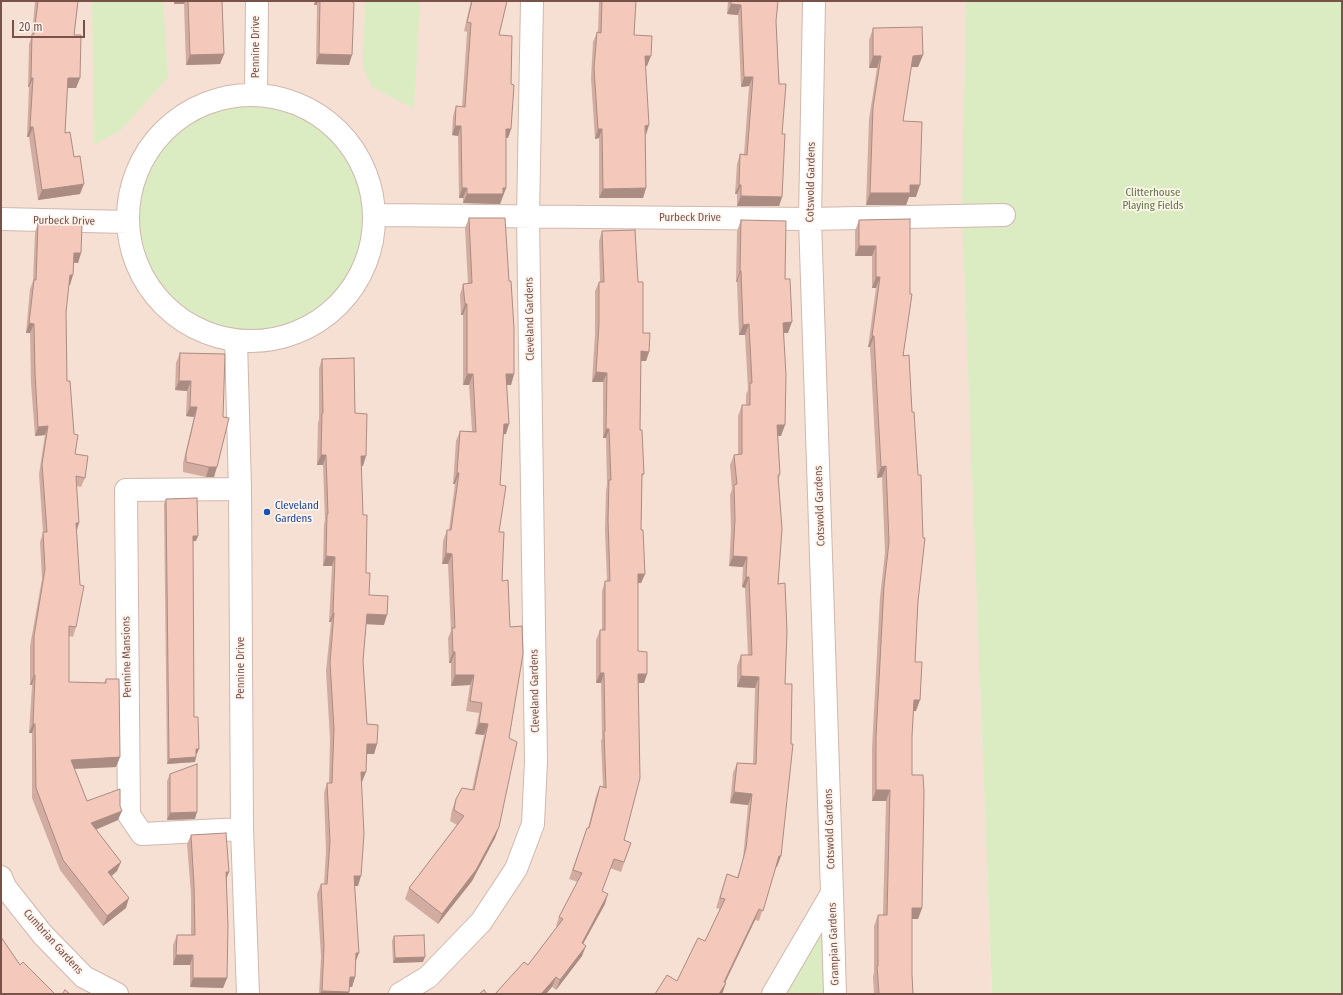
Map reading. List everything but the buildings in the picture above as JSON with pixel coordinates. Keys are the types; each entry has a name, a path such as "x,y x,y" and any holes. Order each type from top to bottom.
{"street":[{"name":"Pennine Drive","path":"256,1 256,94"},
{"name":"Cleveland Gardens","path":"400,994 428,977 481,922 516,869 533,824 536,761 528,217 532,1"},
{"name":"Cotswold Gardens","path":"814,1 810,219 832,893"},
{"path":"256,94 300,103 337,127 361,160 375,215 369,256 347,297 306,329 275,340 236,341 198,330 158,299 135,263 127,222 129,197 144,156 166,127 203,104 256,94"},
{"name":"Purbeck Drive","path":"375,215 810,219 1004,215"},
{"name":"Purbeck Drive","path":"1,219 127,222"},
{"name":"Pennine Drive","path":"236,341 240,489 242,829 248,994"},
{"name":"Pennine Mansions","path":"240,489 126,490 129,815 142,834 242,829"},
{"name":"Cumbrian Gardens","path":"1,877 5,888 43,935 84,977 117,994"},
{"path":"773,994 832,893"},
{"name":"Grampian Gardens","path":"832,893 835,994"}],"shaded area":[{"path":"1,1 973,1 976,560 992,994 1,994"}],"green space":[{"path":"92,1 163,1 168,77 121,130 94,145"},
{"path":"365,1 420,1 414,109 372,87 363,67"},
{"name":"Clitterhouse Playing Fields","path":"966,1 1342,1 1342,994 992,994 962,211"},
{"path":"251,95 287,100 319,116 338,131 353,150 369,182 374,218 369,254 353,286 338,305 319,320 287,336 251,341 215,336 183,320 164,305 149,286 133,254 128,218 133,182 149,150 164,131 183,116 215,100"},
{"path":"832,893 835,994 773,994"}],"place":[{"name":"Cleveland Gardens","path":"267,512"}]}
